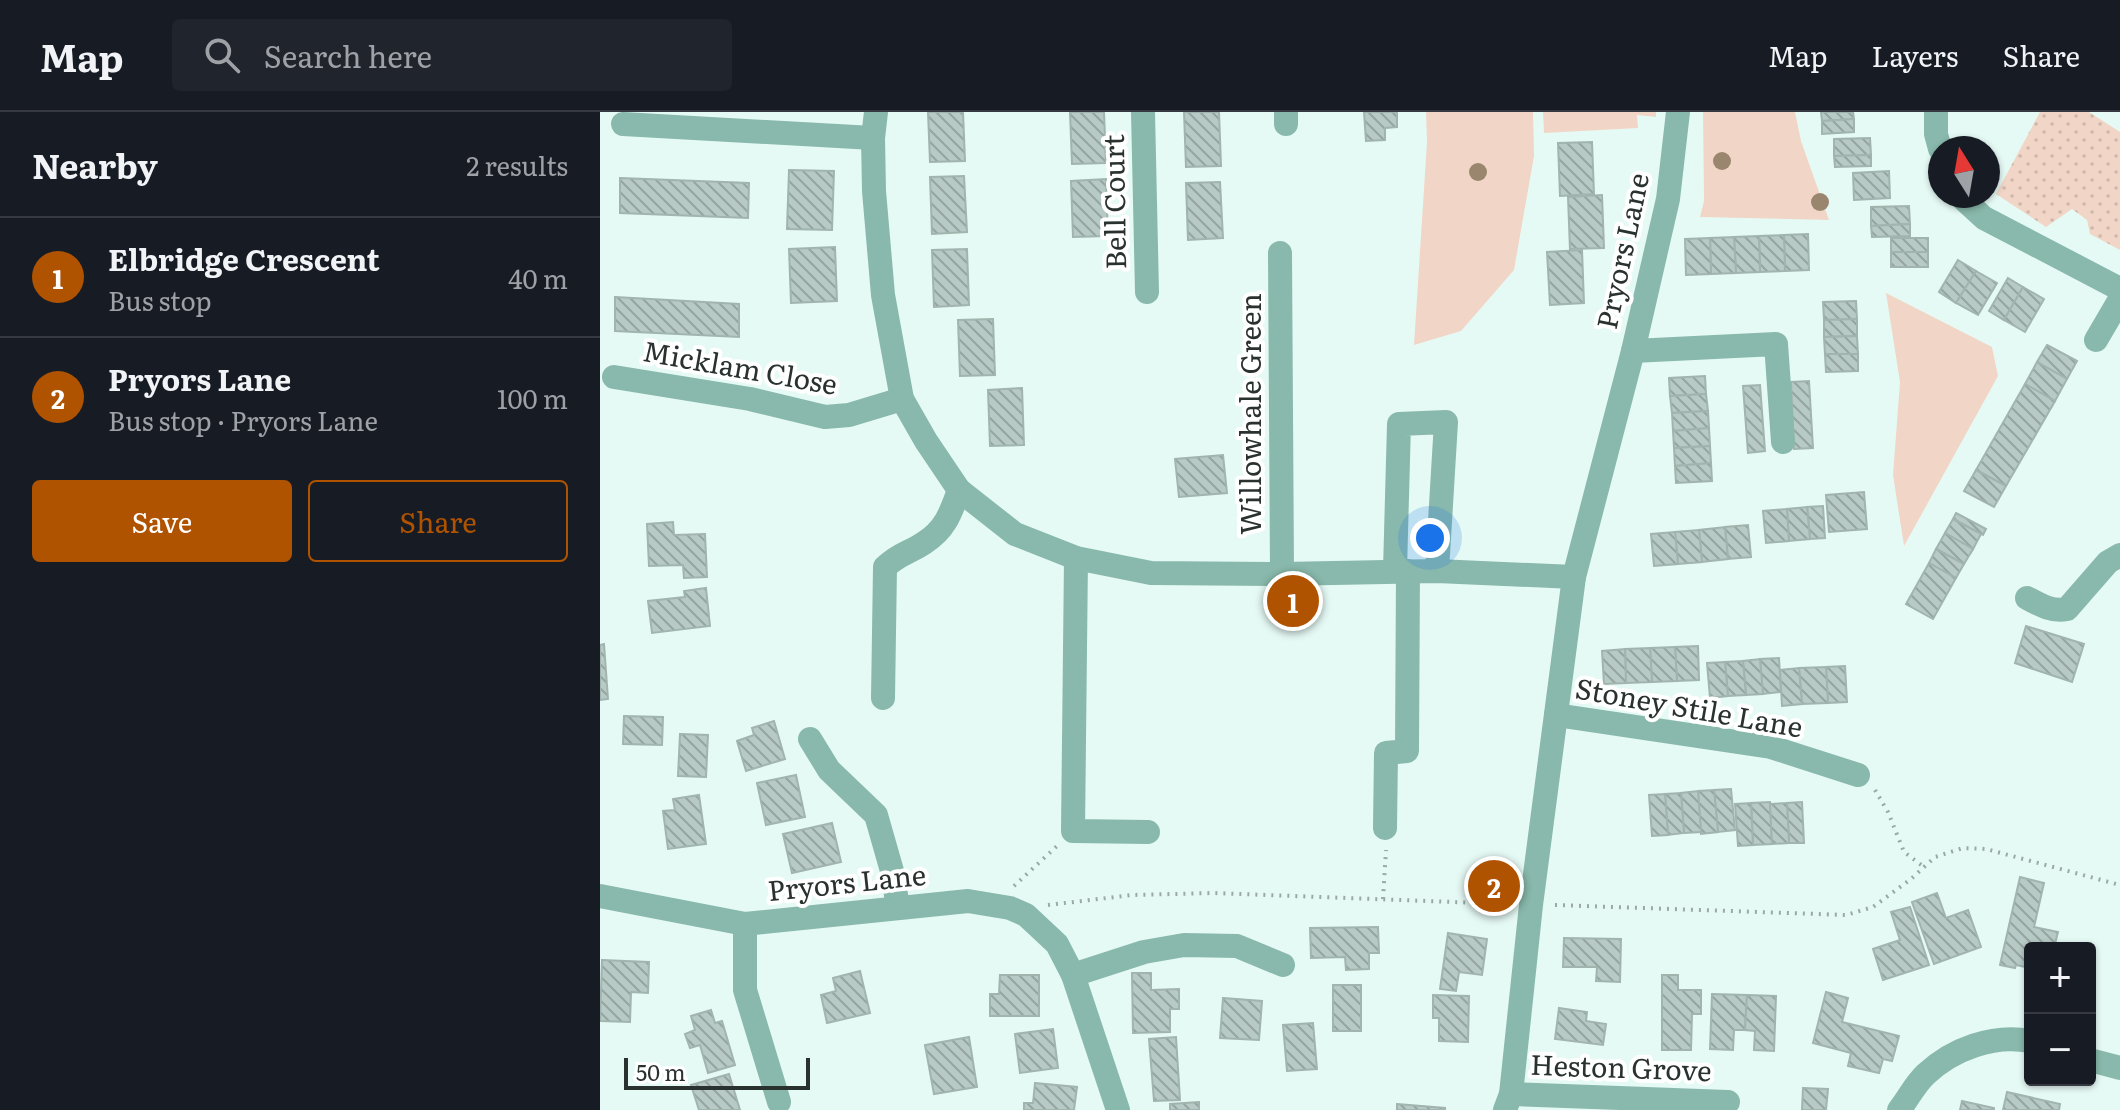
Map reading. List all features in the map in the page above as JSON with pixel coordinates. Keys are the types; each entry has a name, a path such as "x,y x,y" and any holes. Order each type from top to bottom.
{"street":[{"path":"876,112 874,191 883,295 902,399 959,490 1015,534 1076,558 1151,573 1437,571 1574,577"},
{"name":"Bell Court","path":"1143,112 1147,292"},
{"name":"Pryors Lane","path":"1508,1102 1574,577 1633,351 1668,199 1678,112"},
{"path":"1936,112 1937,136"},
{"path":"623,124 873,138"},
{"path":"1973,208 1984,218 2120,288"},
{"name":"Willowhale Green","path":"1280,253 1282,574"},
{"path":"2096,340 2120,299"},
{"path":"1633,351 1776,344 1783,442"},
{"name":"Micklam Close","path":"614,377 750,399 825,417 849,415 902,399"},
{"path":"1385,828 1386,753 1407,751 1399,424 1446,422 1437,571"},
{"path":"883,698 885,567 897,555 924,543 946,523 959,490"},
{"path":"2027,598 2048,609 2067,609 2108,562 2120,555"},
{"path":"1076,558 1073,831 1148,832"},
{"name":"Stoney Stile Lane","path":"1556,715 1771,747 1858,775"},
{"path":"810,739 829,770 876,815 892,871 898,907"},
{"name":"Pryors Lane","path":"600,896 745,924 968,901 1003,906"},
{"path":"1003,906 1026,915 1057,944 1073,975 1118,1110"},
{"path":"745,924 745,990 779,1102"},
{"path":"1073,975 1144,952 1184,945 1237,946 1283,965"},
{"path":"1899,1110 1925,1075 1955,1052 1987,1042 2014,1038 2024,1040"},
{"path":"2096,1062 2120,1068"},
{"name":"Heston Grove","path":"1508,1102 1728,1102"}],"path":[{"path":"1858,775 1877,792 1904,852 1924,867"},
{"path":"1383,899 1385,828"},
{"path":"1003,906 1073,831"},
{"path":"1003,906 1132,895 1214,893 1846,915 1873,907 1935,857 1963,848 1986,849 2120,885"}],"shaded area":[{"path":"1426,112 1533,112 1534,156 1514,270 1461,331 1414,345 1427,142"},
{"path":"1543,112 1656,112 1656,117 1637,115 1638,128 1544,133"},
{"path":"1703,112 1795,112 1801,141 1829,220 1700,217 1704,201"},
{"path":"2040,112 2089,112 2120,132 2120,250 2090,234 2087,220 2072,209 2046,227 2000,197 2000,187"},
{"path":"1886,293 1992,347 1998,376 1904,546 1893,475 1900,382"}],"building":[{"path":"928,112 963,112 965,161 930,162"},
{"path":"1070,112 1104,112 1106,163 1072,164"},
{"path":"1184,112 1219,112 1221,166 1186,167"},
{"path":"1364,112 1397,112 1397,127 1385,128 1385,140 1366,141"},
{"path":"1821,112 1853,112 1854,119 1822,121"},
{"path":"1854,119 1854,132 1822,134 1822,121"},
{"path":"1870,138 1871,155 1834,156 1834,139"},
{"path":"1592,142 1594,194 1560,196 1558,143"},
{"path":"1871,155 1871,166 1835,167 1834,156"},
{"path":"789,170 834,171 832,230 787,229"},
{"path":"1889,171 1890,198 1854,200 1853,173"},
{"path":"964,176 967,232 932,234 930,177"},
{"path":"620,178 749,183 748,218 620,213"},
{"path":"1106,179 1108,236 1073,237 1071,181"},
{"path":"1220,182 1223,238 1188,240 1186,183"},
{"path":"1602,195 1604,248 1570,249 1568,197"},
{"path":"1909,206 1910,224 1871,226 1871,207"},
{"path":"1910,224 1910,236 1872,237 1871,226"},
{"path":"1808,234 1809,270 1785,271 1784,235"},
{"path":"1784,235 1785,271 1760,272 1759,236"},
{"path":"1759,236 1760,272 1736,273 1734,237"},
{"path":"1734,237 1736,273 1711,274 1710,238"},
{"path":"1710,238 1711,274 1686,275 1685,239"},
{"path":"1891,238 1928,238 1928,252 1891,252"},
{"path":"835,247 837,301 791,303 789,249"},
{"path":"967,249 969,305 934,307 932,250"},
{"path":"1582,250 1584,303 1550,305 1547,252"},
{"path":"1891,252 1928,252 1928,267 1891,267"},
{"path":"1958,260 1976,271 1956,303 1939,292"},
{"path":"1976,271 1997,283 1978,315 1956,303"},
{"path":"2008,278 2023,287 2004,320 1989,311"},
{"path":"2023,287 2044,299 2025,332 2004,320"},
{"path":"615,297 739,304 739,337 615,331"},
{"path":"1856,301 1857,319 1824,320 1823,302"},
{"path":"993,319 995,375 960,376 958,320"},
{"path":"1857,319 1857,336 1824,337 1824,320"},
{"path":"1857,336 1858,354 1825,354 1824,337"},
{"path":"2047,345 2077,361 2067,379 2037,362"},
{"path":"1825,354 1858,354 1858,371 1826,372"},
{"path":"2037,362 2067,379 2055,401 2025,384"},
{"path":"1705,376 1706,394 1670,396 1669,378"},
{"path":"1809,381 1813,448 1794,449 1791,382"},
{"path":"2025,384 2055,401 2006,486 1976,470"},
{"path":"1760,385 1765,451 1748,453 1743,386"},
{"path":"1022,388 1024,445 990,446 988,390"},
{"path":"1706,394 1708,411 1672,413 1670,396"},
{"path":"1708,411 1709,428 1673,431 1672,413"},
{"path":"1709,428 1710,446 1674,448 1673,431"},
{"path":"1710,446 1711,463 1675,466 1674,448"},
{"path":"1223,455 1227,493 1179,497 1175,459"},
{"path":"1711,463 1712,481 1676,483 1675,466"},
{"path":"1976,470 2006,486 1994,507 1964,491"},
{"path":"1864,492 1867,529 1829,532 1826,495"},
{"path":"1823,506 1825,538 1810,539 1807,507"},
{"path":"1807,507 1810,539 1789,541 1787,509"},
{"path":"1787,509 1789,541 1766,543 1763,511"},
{"path":"1956,513 1986,529 1983,535 1953,519"},
{"path":"1953,519 1981,534 1973,549 1945,533"},
{"path":"673,522 674,535 705,534 707,577 684,578 683,565 649,566 647,524"},
{"path":"1748,525 1751,557 1728,559 1725,527"},
{"path":"1725,527 1728,559 1702,562 1699,530"},
{"path":"1699,530 1702,562 1678,564 1675,532"},
{"path":"1675,532 1678,564 1654,566 1651,534"},
{"path":"1945,533 1973,549 1964,564 1936,549"},
{"path":"1936,549 1964,564 1956,578 1929,563"},
{"path":"1929,563 1956,578 1933,619 1906,604"},
{"path":"706,588 710,626 652,633 648,601 685,597 684,591"},
{"path":"2026,626 2084,644 2072,682 2015,663"},
{"path":"604,644 608,699 600,700 600,645"},
{"path":"1698,646 1699,680 1677,681 1675,647"},
{"path":"1675,647 1677,681 1652,682 1650,648"},
{"path":"1650,648 1652,682 1626,683 1625,649"},
{"path":"1625,649 1626,683 1604,684 1602,651"},
{"path":"1779,658 1781,692 1763,694 1760,659"},
{"path":"1760,659 1763,694 1746,695 1743,661"},
{"path":"1743,661 1746,695 1728,696 1725,662"},
{"path":"1725,662 1728,696 1710,698 1707,663"},
{"path":"1845,666 1847,702 1828,703 1826,667"},
{"path":"1826,667 1828,703 1802,704 1799,668"},
{"path":"1799,668 1802,704 1782,706 1780,670"},
{"path":"624,716 663,717 662,745 623,744"},
{"path":"774,721 785,759 746,771 737,741 754,735 752,728"},
{"path":"680,734 708,735 706,777 678,776"},
{"path":"796,775 805,817 766,825 757,783"},
{"path":"1731,789 1735,830 1718,832 1714,790"},
{"path":"1714,790 1718,832 1701,834 1698,791"},
{"path":"1698,791 1701,832 1684,833 1681,793"},
{"path":"1681,793 1684,833 1668,835 1665,794"},
{"path":"1665,794 1668,835 1652,836 1649,795"},
{"path":"699,795 706,844 668,849 663,811 675,810 673,799"},
{"path":"1770,802 1772,844 1753,845 1751,803"},
{"path":"1802,802 1804,843 1789,843 1787,803"},
{"path":"1751,803 1753,845 1738,846 1735,804"},
{"path":"1787,803 1789,843 1772,844 1770,804"},
{"path":"832,823 841,862 792,873 783,834"},
{"path":"2020,877 2044,883 2034,927 2058,932 2056,942 2024,942 2024,967 2000,965"},
{"path":"1937,893 1946,918 1968,910 1981,947 1934,964 1912,902"},
{"path":"1910,907 1929,965 1883,980 1873,949 1900,940 1891,912"},
{"path":"1378,927 1379,953 1369,953 1369,969 1346,970 1345,957 1311,958 1310,928"},
{"path":"1448,933 1487,939 1482,975 1459,972 1456,991 1440,989"},
{"path":"1564,938 1621,939 1620,982 1596,981 1597,967 1563,967"},
{"path":"602,960 649,962 648,993 631,992 630,1022 600,1021"},
{"path":"860,971 870,1013 827,1023 821,995 836,991 833,978"},
{"path":"1132,973 1151,973 1151,990 1179,989 1179,1009 1170,1009 1170,1032 1133,1033"},
{"path":"1000,975 1039,975 1039,1016 990,1016 990,994 999,994"},
{"path":"1662,975 1678,975 1678,990 1701,990 1701,1014 1692,1014 1691,1050 1662,1050"},
{"path":"1333,985 1361,985 1361,1031 1333,1031"},
{"path":"1826,992 1848,998 1842,1022 1899,1036 1892,1061 1883,1059 1879,1073 1848,1066 1851,1053 1813,1043"},
{"path":"1712,994 1747,995 1745,1030 1734,1030 1733,1050 1710,1049"},
{"path":"1433,995 1469,996 1468,1042 1439,1041 1439,1018 1433,1018"},
{"path":"1747,995 1776,996 1774,1051 1754,1050 1755,1031 1745,1030"},
{"path":"1223,998 1262,1001 1259,1040 1220,1038"},
{"path":"1559,1008 1587,1012 1586,1021 1606,1024 1603,1045 1555,1039"},
{"path":"711,1010 715,1023 722,1021 735,1065 708,1073 700,1045 690,1048 685,1034 695,1030 691,1016"},
{"path":"1313,1023 1317,1069 1287,1071 1283,1025"},
{"path":"1053,1029 1058,1068 1020,1073 1015,1034"},
{"path":"969,1037 977,1087 934,1094 925,1045"},
{"path":"1176,1037 1180,1100 1154,1101 1149,1039"},
{"path":"729,1074 740,1110 699,1110 691,1085"},
{"path":"1035,1083 1077,1087 1074,1110 1024,1110 1024,1103 1033,1103"},
{"path":"1803,1088 1828,1089 1826,1110 1802,1110"},
{"path":"2007,1092 2060,1104 2059,1110 2003,1110"},
{"path":"1962,1101 1994,1108 1994,1110 1960,1110"},
{"path":"1199,1102 1199,1110 1170,1110 1170,1104"},
{"path":"1397,1104 1445,1108 1445,1110 1397,1110"}],"place":[{"name":"Elbridge Crescent","path":"1293,601"},
{"name":"Pryors Lane","path":"1494,886"}]}
